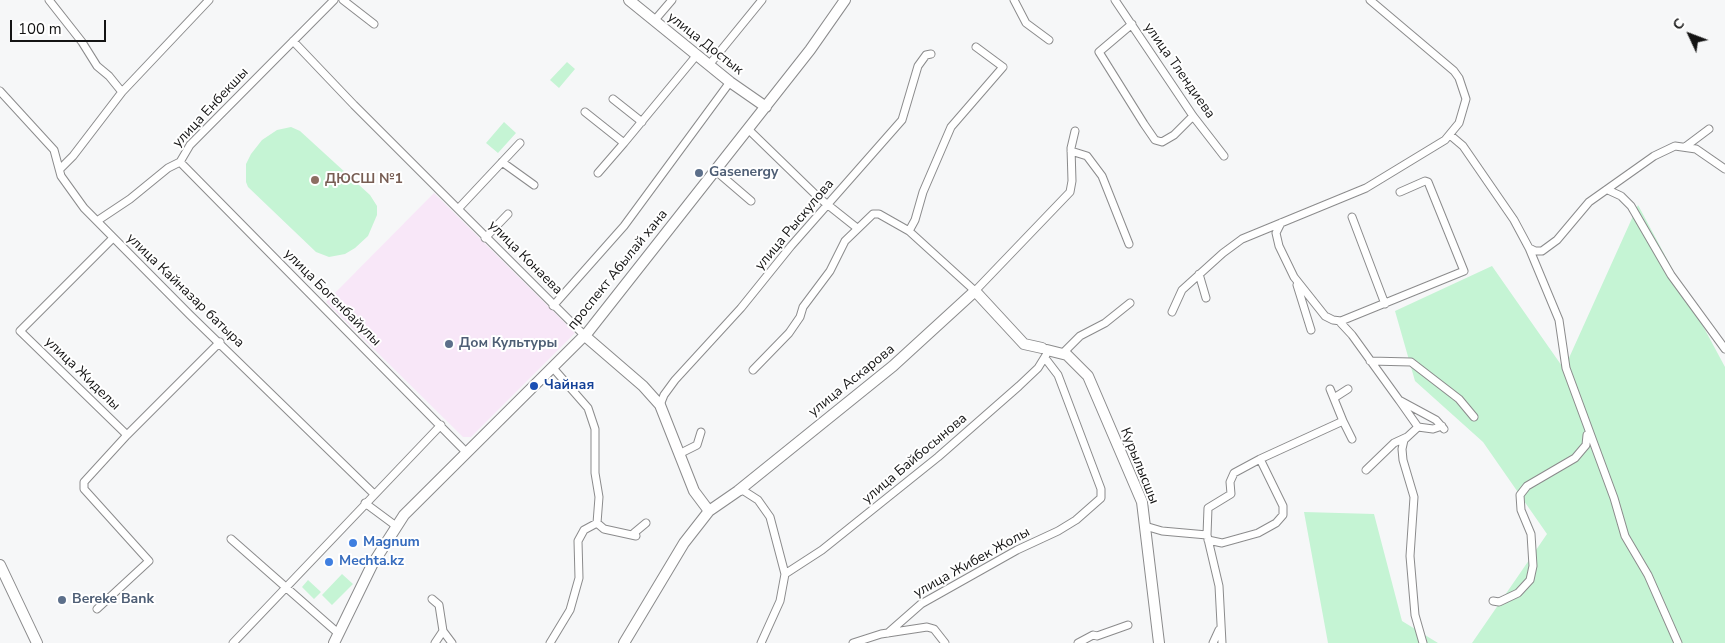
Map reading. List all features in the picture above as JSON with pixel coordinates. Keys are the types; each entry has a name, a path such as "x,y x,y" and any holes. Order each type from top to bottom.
{"street":[{"path":"49,0 82,42 97,66 109,76 122,92"},
{"path":"60,169 73,156 122,92 209,0"},
{"name":"улица Енбекшы","path":"97,221 130,199 168,168 180,162 190,145 334,0"},
{"path":"343,0 374,24"},
{"name":"улица Достык","path":"629,0 696,56 766,107"},
{"path":"654,21 672,0"},
{"path":"709,66 762,0"},
{"name":"проспект Абылай хана","path":"336,638 372,565 396,526 585,336 749,130 810,50 845,0"},
{"path":"1014,0 1026,23 1049,40"},
{"name":"улица Тлендиева","path":"1115,0 1193,116 1224,156"},
{"path":"1172,312 1182,290 1242,240 1281,222 1366,188 1423,154 1450,135 1459,123 1466,99 1459,78 1454,71 1370,0"},
{"path":"1132,24 1099,52 1144,124 1155,140 1162,142 1174,135 1193,116"},
{"name":"улица Конаева","path":"293,41 553,306 643,386 660,405 670,426 678,454 694,492 709,511"},
{"path":"909,231 915,220 923,192 951,127 1003,67 976,47"},
{"name":"улица Рыскулова","path":"660,405 664,395 675,380 741,308 827,203 902,120 918,66 926,55 931,54"},
{"path":"598,173 696,56"},
{"path":"553,306 624,226 730,82"},
{"name":"улица Кайназар батыра","path":"0,92 54,150 61,176 71,191 97,221 374,494"},
{"path":"613,98 642,122"},
{"path":"585,112 624,143"},
{"path":"1685,147 1709,129"},
{"path":"749,130 827,203 857,228"},
{"name":"улица Аскарова","path":"624,643 684,543 709,511 738,491 893,366 975,291 1070,192 1072,181 1071,152 1075,130"},
{"path":"1450,135 1464,146 1514,220 1529,248 1559,320 1562,357 1587,431 1614,498 1625,536 1648,575 1678,643"},
{"path":"458,209 520,143"},
{"path":"1529,248 1542,251 1550,245 1589,202 1654,156 1675,146 1696,149 1725,169"},
{"path":"1071,152 1087,156 1094,164 1106,184 1129,244"},
{"name":"улица Богенбайулы","path":"180,162 467,453"},
{"path":"502,162 534,185"},
{"path":"716,171 751,201"},
{"path":"1339,321 1386,304 1464,271 1428,182 1400,192"},
{"path":"1608,190 1621,196 1631,206 1671,276 1725,349"},
{"path":"485,238 508,214"},
{"path":"753,370 788,333 800,317 803,307 830,271 839,249 857,228 873,214 879,214 909,231 975,291 1024,344 1045,352 1063,354 1080,336 1104,323 1130,303"},
{"path":"1352,217 1386,304"},
{"path":"1281,222 1276,233 1277,239 1294,277 1311,330"},
{"name":"улица Жиделы","path":"113,238 20,331 126,435"},
{"path":"1199,274 1206,298"},
{"path":"1294,277 1325,316 1339,321 1346,328 1418,427 1433,430 1443,428 1436,420 1399,400"},
{"path":"97,609 149,561 84,489 88,476 126,435 220,342"},
{"name":"улица Жибек Жолы","path":"853,643 888,632 921,604 1018,550 1058,531 1076,520 1101,498 1101,489 1058,376 1045,352"},
{"name":"улица Байбосынова","path":"785,574 822,550 931,463 1019,386 1045,352"},
{"name":"Курылысшы","path":"1063,354 1079,365 1088,376 1142,502 1158,643"},
{"path":"1370,361 1411,362 1459,400 1474,417"},
{"path":"553,368 588,408 595,429 596,473 599,497 597,523"},
{"path":"1330,389 1352,439"},
{"path":"1334,398 1348,389"},
{"path":"1222,643 1219,586 1208,537 1209,506 1232,494 1230,482 1234,473 1343,421"},
{"path":"233,643 441,425"},
{"path":"1366,470 1388,449 1408,437 1418,427"},
{"path":"1493,601 1499,602 1518,593 1530,580 1532,566 1531,534 1521,510 1520,495 1527,486 1575,458 1586,445 1587,431"},
{"path":"678,454 698,445 701,432"},
{"path":"1408,437 1402,449 1403,460 1412,485 1415,507 1410,556 1415,615 1423,643"},
{"path":"1146,526 1162,531 1208,537 1222,543 1258,532 1276,523 1283,515 1283,506 1260,459"},
{"path":"738,491 744,491 758,500 770,517 785,574 780,601 761,643"},
{"path":"365,503 396,526"},
{"path":"597,523 604,529 635,534 646,523"},
{"path":"550,643 570,610 577,589 579,561 577,550 580,534 587,526 597,523"},
{"path":"231,539 266,571 288,586 336,638"},
{"path":"0,565 37,643"},
{"path":"432,599 438,605 443,631 452,643"},
{"path":"1078,643 1093,635 1097,636 1128,625"},
{"path":"888,632 926,627 934,629 945,643"},
{"path":"1213,643 1220,629"},
{"path":"435,643 443,631"}],"shaded area":[{"path":"434,193 575,333 471,437 463,437 326,302"}],"green space":[{"path":"567,62 575,69 559,88 550,80"},
{"path":"504,122 516,133 498,153 486,143"},
{"path":"291,127 300,131 370,195 377,206 377,215 368,236 345,254 329,257 316,252 248,187 246,182 246,164 251,154 262,140 277,130"},
{"path":"1638,205 1725,367 1725,643 1472,643 1547,534 1483,442 1415,381 1395,311 1492,266 1564,369"},
{"path":"1304,512 1374,514 1402,621 1438,643 1328,643"},
{"path":"342,574 353,584 332,605 322,595"},
{"path":"308,580 321,592 314,599 302,587"}],"place":[{"name":"Gasenergy","path":"699,173"},
{"name":"ДЮСШ №1","path":"315,180"},
{"name":"Дом Культуры","path":"449,344"},
{"name":"Чайная","path":"534,386"},
{"name":"Magnum","path":"353,543"},
{"name":"Mechta.kz","path":"329,562"},
{"name":"Bereke Bank","path":"62,600"}]}
